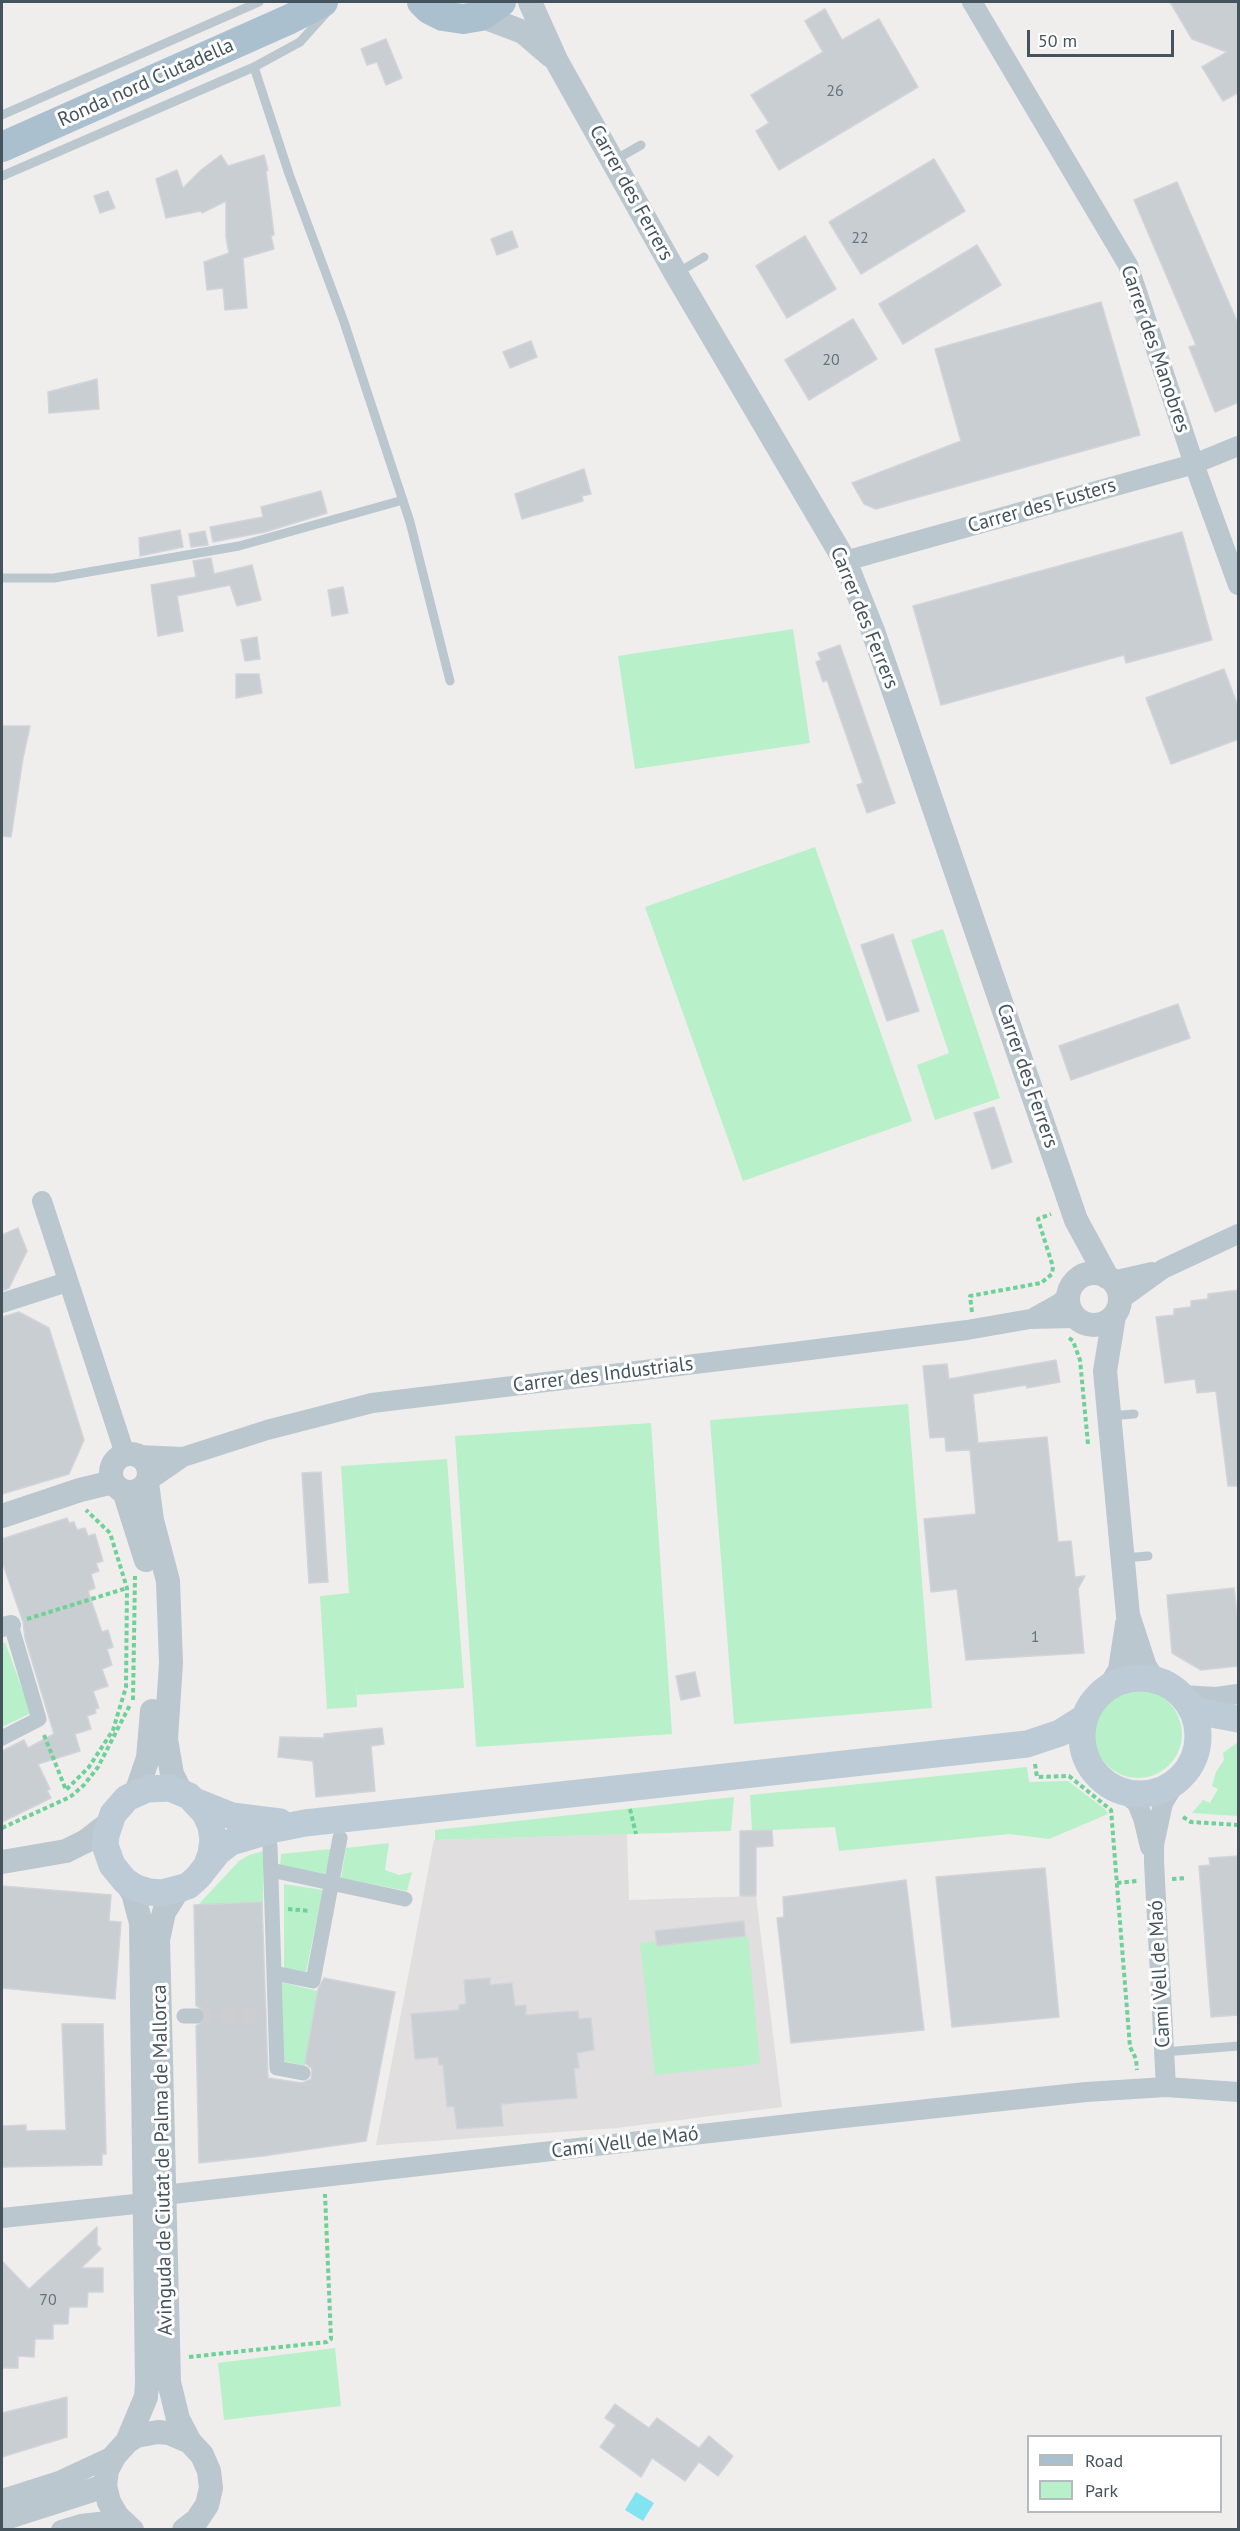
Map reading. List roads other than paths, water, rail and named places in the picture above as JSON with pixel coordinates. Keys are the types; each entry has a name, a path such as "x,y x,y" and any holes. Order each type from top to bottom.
{"main road":[{"path":"422,2 429,9 443,16 463,19 491,9"},
{"name":"Ronda nord Ciutadella","path":"2,147 290,19 334,4"},
{"path":"1089,1764 1082,1742 1084,1718 1090,1705 1111,1685 1132,1678 1164,1682 1201,1712 1239,1719"},
{"path":"1185,1699 1197,1724 1198,1747"},
{"path":"305,1823 232,1816 159,1787 136,1792 120,1805 108,1824 105,1845 108,1856 125,1881 136,1888 155,1893 175,1891 197,1876 217,1853 231,1842 305,1823 1031,1744 1060,1732 1084,1718"},
{"path":"1031,1744 1074,1754 1089,1764 1103,1781 1122,1791 1133,1794 1155,1792 1175,1783 1187,1771 1198,1747 1209,1736 1239,1725"},
{"path":"189,1797 206,1813 212,1833 211,1854 197,1876"}],"street":[{"name":"Carrer des Ferrers","path":"530,2 556,60 676,274 845,561 873,631 1077,1220 1113,1293"},
{"name":"Carrer des Manobres","path":"972,2 1128,265 1194,464 1239,585"},
{"name":"Carrer des Ferrers","path":"491,9 556,60"},
{"name":"Carrer des Fusters","path":"845,561 1194,464 1239,446"},
{"path":"42,1201 67,1282 131,1455"},
{"name":"Carrer des Ferrers","path":"1071,1289 1077,1220"},
{"path":"1074,1325 1099,1325 1113,1293 1239,1234"},
{"path":"1105,1371 1074,1325 1070,1309 1071,1289 1090,1274 1113,1293"},
{"path":"2,1303 67,1282"},
{"name":"Carrer des Industrials","path":"1030,1319 1060,1303 1071,1289"},
{"path":"1113,1293 1105,1371 1128,1615 1145,1667 1153,1679"},
{"name":"Carrer des Industrials","path":"147,1482 183,1457 267,1430 372,1404 975,1328 1030,1319 1074,1325"},
{"path":"136,1792 144,1773 151,1736 155,1622 152,1582 141,1538 111,1469 118,1458 131,1455 148,1464 150,1470 147,1482 152,1520 168,1581 171,1663 166,1739 172,1774 189,1797"},
{"name":"Carrer des Industrials","path":"131,1455 183,1457"},
{"path":"2,1516 80,1490 119,1487 136,1491 147,1482"},
{"path":"1111,1685 1120,1670 1128,1615"},
{"path":"2,1738 39,1719 6,1626"},
{"path":"1185,1699 1239,1694"},
{"name":"Camí Vell de Maó","path":"1166,2087 1154,1862 1160,1817 1168,1791 1175,1783"},
{"name":"Camí Vell de Maó","path":"1122,1791 1137,1803 1154,1862"},
{"path":"2,1862 66,1851 86,1841 108,1824"},
{"path":"274,1973 313,1981 340,1838"},
{"path":"270,1846 274,1973 271,2015 277,2068 303,2073"},
{"path":"271,1869 405,1899"},
{"name":"Avinguda de Ciutat de Palma de Mallorca","path":"105,2486 107,2470 121,2448 146,2397 154,2199 158,1940 164,1912 176,1893 197,1876"},
{"name":"Avinguda de Ciutat de Palma de Mallorca","path":"125,1881 133,1893 141,1923 154,2199 169,2382 178,2420 190,2442 206,2462 211,2479 207,2505 192,2526"},
{"name":"Camí Vell de Maó","path":"2,2218 816,2121 1086,2092 1166,2087 1239,2092"},
{"path":"2,2499 59,2481 121,2448 136,2436 158,2432 169,2433 190,2442"},
{"path":"2,2519 105,2486 112,2510 127,2526"},
{"path":"61,2529 108,2521 127,2526"}],"lane":[{"path":"2,115 259,2"},
{"path":"2,176 254,67 300,42 334,4"},
{"path":"254,67 289,174 344,322 403,500 450,681"},
{"path":"613,161 641,145"},
{"path":"676,274 704,257"},
{"path":"2,578 54,578 239,546 403,500"},
{"path":"1109,1416 1134,1414"},
{"path":"1123,1558 1148,1556"},
{"path":"1164,2052 1239,2046"}],"water":[{"path":"636,2492 654,2503 643,2521 625,2510"}],"tunnel":[{"path":"196,2016 266,2015"}]}
